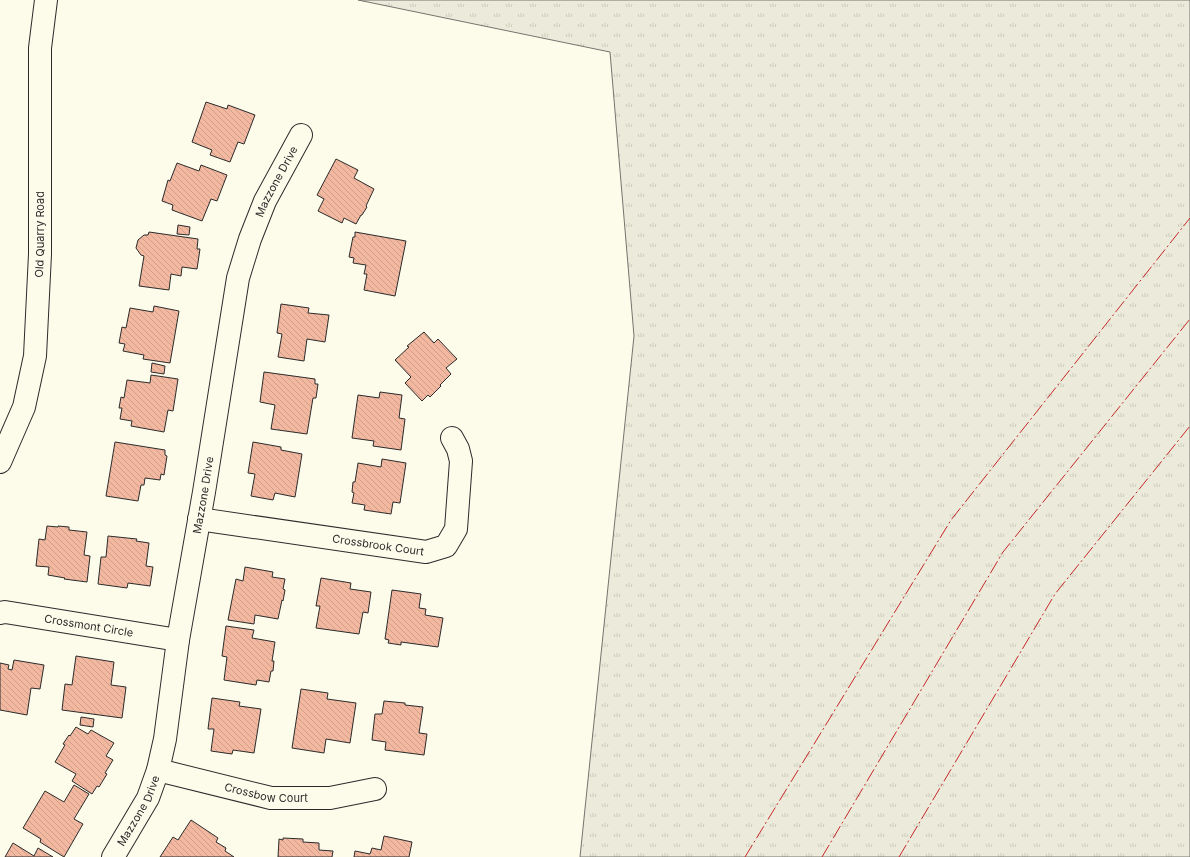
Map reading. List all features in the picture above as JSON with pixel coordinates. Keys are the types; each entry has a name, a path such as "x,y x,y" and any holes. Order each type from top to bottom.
{"street":[{"name":"Old Quarry Road","path":"0,462 24,407 35,356 40,254 40,48 46,0"},
{"name":"Mazzone Drive","path":"113,857 148,798 158,770 166,732 178,640 238,278 250,239 265,201 301,135"},
{"name":"Crossbrook Court","path":"199,519 426,552 446,546 456,529 460,461 458,449 452,438"},
{"name":"Crossmont Circle","path":"0,613 5,612 178,640"},
{"name":"Crossbow Court","path":"158,770 272,798 330,798 375,789"}],"green space":[{"path":"358,0 1190,0 1190,857 580,857 634,336 610,52"}],"building":[{"path":"206,102 227,109 228,105 255,115 244,144 238,142 230,162 210,155 212,150 192,142"},
{"path":"336,159 358,170 354,178 374,189 366,206 367,207 356,224 344,218 342,223 318,211 324,199 317,195"},
{"path":"177,163 199,171 201,165 227,175 217,201 211,199 202,221 172,210 173,205 162,201 168,180 170,181"},
{"path":"178,225 190,227 189,235 177,234"},
{"path":"149,232 198,239 197,249 200,249 197,269 182,267 181,276 171,274 169,290 139,286 144,256 141,255 136,248 138,240 144,235 148,235"},
{"path":"355,232 406,241 395,296 364,290 367,274 364,274 366,265 353,263 354,258 349,257"},
{"path":"281,304 309,308 308,313 329,315 325,342 307,339 304,361 278,357 282,334 277,333"},
{"path":"154,306 179,311 170,363 143,359 144,355 123,351 125,344 119,343 122,327 126,328 130,308 153,312"},
{"path":"424,332 434,343 438,339 457,359 446,368 451,374 440,385 441,386 430,397 428,395 422,401 405,383 411,377 395,360 409,347 407,346"},
{"path":"152,363 165,366 164,374 151,372"},
{"path":"264,372 315,379 315,384 318,384 316,398 313,398 307,434 271,429 275,405 260,402"},
{"path":"151,375 178,379 173,411 168,410 164,432 131,426 132,421 120,419 122,408 119,408 121,397 124,398 127,380 150,383"},
{"path":"380,392 402,395 399,418 405,419 401,450 373,446 374,441 352,438 358,395 379,398"},
{"path":"115,442 165,450 165,455 167,456 164,475 161,474 160,480 145,478 144,485 141,485 138,501 106,496"},
{"path":"253,442 281,447 281,450 302,454 295,497 275,493 273,500 251,496 255,474 248,473"},
{"path":"382,459 406,463 400,503 393,502 391,514 364,510 365,505 352,503 354,493 352,492 353,482 355,482 358,463 381,467"},
{"path":"47,526 69,527 69,530 87,532 84,555 90,556 87,582 48,575 49,567 36,566 39,539 45,540"},
{"path":"108,536 137,539 136,541 149,543 146,566 153,567 150,586 128,583 127,588 98,584 101,557 106,557"},
{"path":"245,567 273,572 272,577 285,579 283,589 285,590 278,619 255,615 254,624 228,620 236,579 243,581"},
{"path":"321,578 351,583 350,589 371,592 368,613 363,612 359,634 316,628 320,606 316,606"},
{"path":"392,590 421,594 419,608 426,609 425,615 443,618 438,647 401,642 401,645 388,643 389,640 385,639"},
{"path":"226,626 254,630 252,638 275,642 272,661 274,661 273,671 271,671 269,682 257,680 256,685 224,680 227,657 222,656"},
{"path":"76,656 114,662 111,685 126,687 122,718 62,710 65,684 72,685"},
{"path":"14,660 44,665 40,689 31,688 27,715 0,710 0,663 9,665 8,669 12,670"},
{"path":"301,689 328,693 327,699 356,703 350,743 326,739 324,753 292,748"},
{"path":"212,698 240,702 239,706 261,709 254,753 233,750 232,754 211,751 214,729 208,729"},
{"path":"384,701 405,703 405,705 423,707 419,733 427,734 424,755 385,750 386,742 372,740 375,714 382,714"},
{"path":"81,717 94,719 93,727 80,725"},
{"path":"76,727 88,734 91,730 114,743 106,756 113,760 105,773 107,774 99,787 97,786 92,794 72,781 76,774 55,762 65,745 63,744"},
{"path":"74,785 89,794 74,819 83,824 64,857 40,842 41,839 23,828 45,791 64,802"},
{"path":"191,820 218,838 216,842 226,848 225,851 234,857 160,857 173,837 178,840"},
{"path":"384,836 412,842 409,857 354,857 355,851 370,854 372,848 381,850"},
{"path":"283,838 303,839 303,842 319,843 319,850 333,851 332,857 278,857 279,839 283,840"},
{"path":"13,843 34,856 38,848 53,857 5,857"}],"power":[{"path":"745,857 951,520 1190,218"},
{"path":"822,857 1003,552 1190,319"},
{"path":"899,857 1055,594 1190,426"}]}
